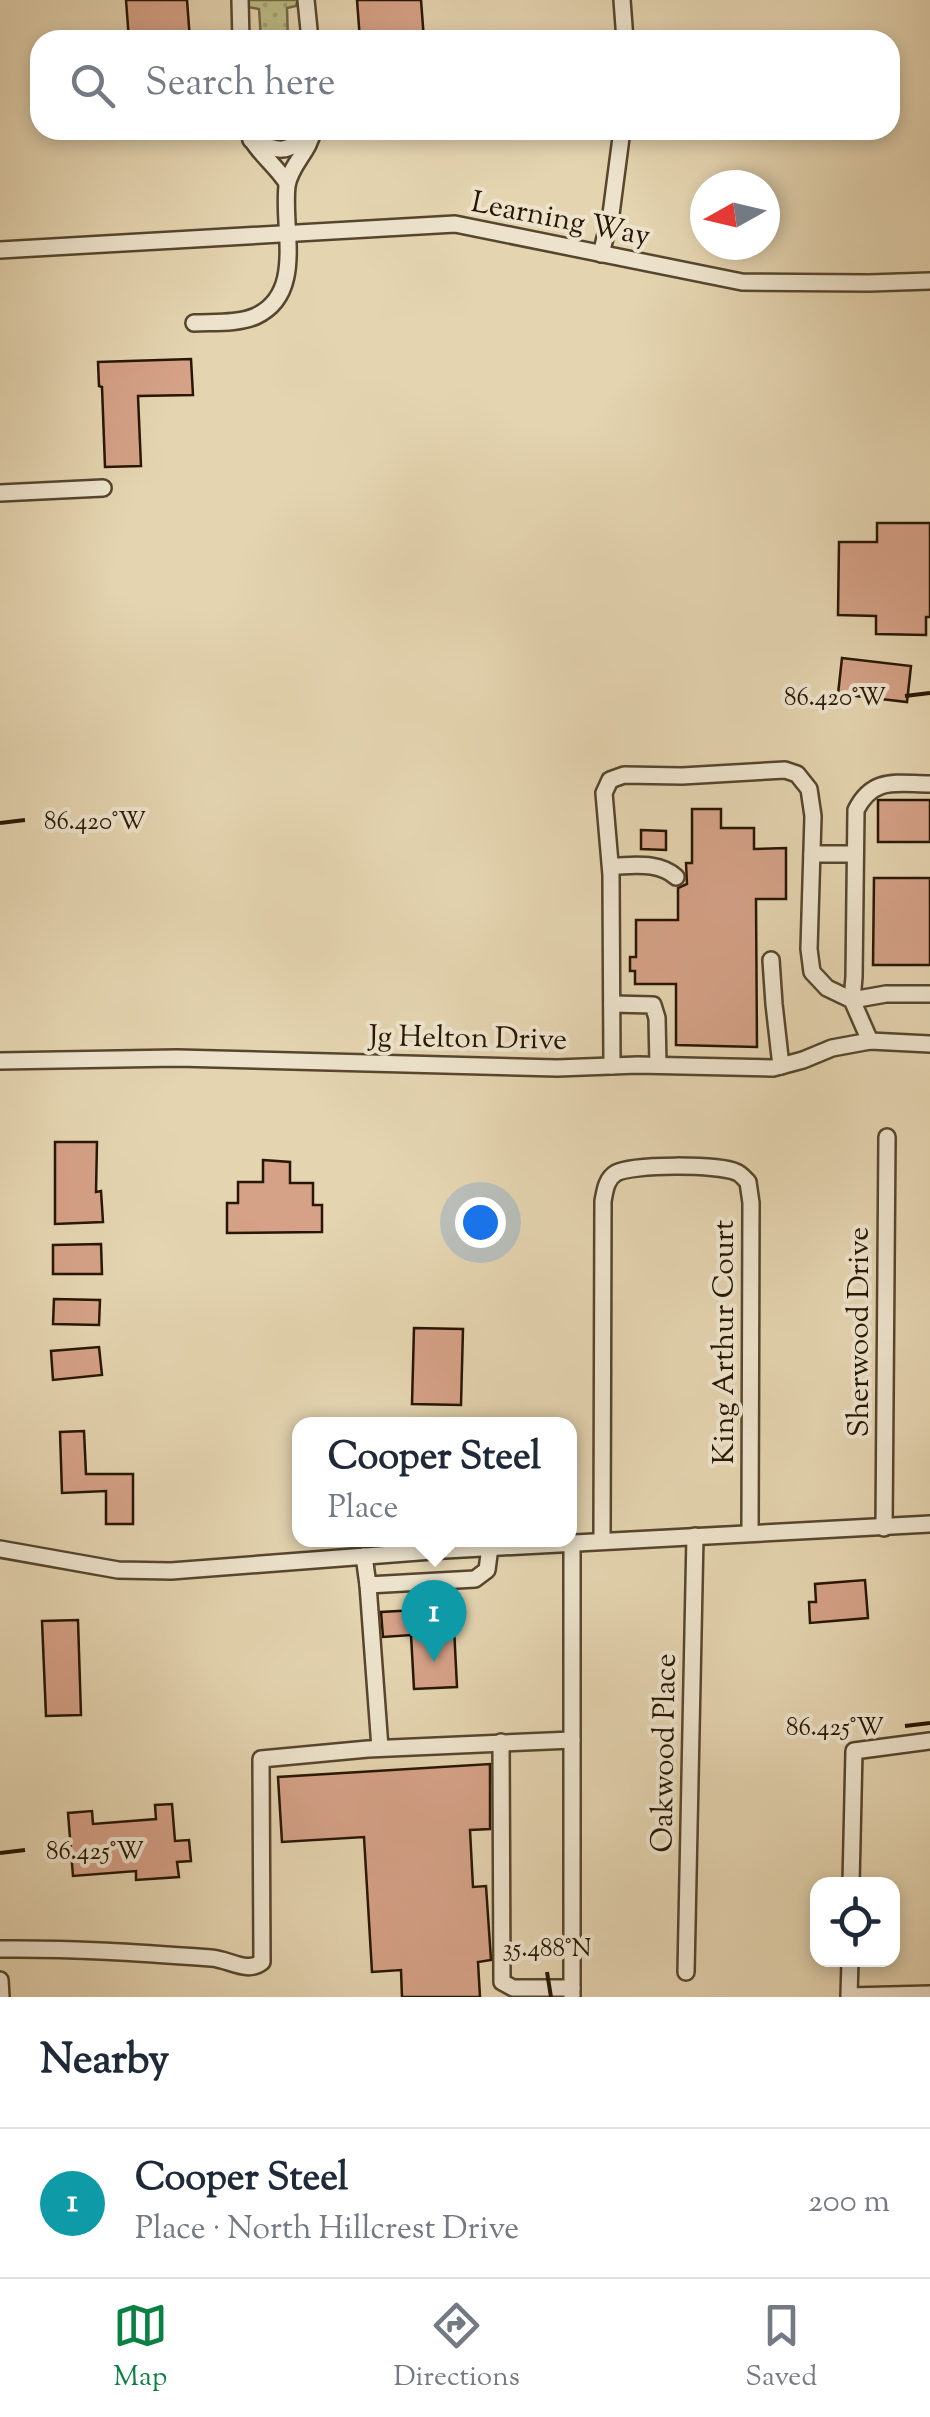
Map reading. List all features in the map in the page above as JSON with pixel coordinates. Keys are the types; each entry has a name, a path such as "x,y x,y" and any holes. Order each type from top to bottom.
{"street":[{"path":"240,0 241,30"},
{"path":"306,0 309,30"},
{"path":"622,0 625,30"},
{"path":"254,140 287,184"},
{"path":"257,140 269,148 291,148 300,140"},
{"path":"194,323 255,316 270,306 286,286 287,184 311,140"},
{"path":"601,254 611,214 621,140"},
{"name":"Learning Way","path":"0,250 455,224 742,282 930,281"},
{"path":"0,493 104,488"},
{"path":"612,1066 610,866 604,793 610,780 624,774 682,776 785,770 797,774 809,788 813,816 809,949 812,972 828,988 852,1000 886,994 930,994"},
{"path":"870,1040 852,1000 856,810 863,796 876,786 930,784"},
{"path":"812,854 856,854"},
{"path":"610,866 654,866 676,877"},
{"path":"771,960 781,1066"},
{"path":"612,1004 652,1005 657,1018 658,1066"},
{"name":"Jg Helton Drive","path":"0,1060 177,1058 557,1068 772,1068 870,1040 930,1044"},
{"name":"Sherwood Drive","path":"884,1528 887,1138"},
{"name":"King Arthur Court","path":"602,1540 603,1202 608,1182 629,1169 706,1166 738,1172 748,1182 750,1532"},
{"path":"577,1542 930,1524"},
{"name":"Oakwood Place","path":"686,1972 696,1536"},
{"path":"0,1549 118,1570 170,1572 490,1547 486,1570 475,1579 368,1584"},
{"path":"501,1742 502,1982 513,1988 572,1992 572,1547"},
{"path":"364,1556 380,1748"},
{"path":"0,1948 220,1958 250,1968 258,1966 262,1962 261,1759 380,1748 572,1740"},
{"path":"851,1877 854,1750 930,1741"},
{"path":"850,1967 849,1996 930,1994"},
{"path":"0,1980 1,1997"}],"shaded area":[{"path":"248,0 298,0 296,6 287,8 288,30 260,30 259,9 248,7"}],"building":[{"path":"126,0 187,0 189,30 128,30"},
{"path":"357,0 421,0 423,30 359,30"},
{"path":"191,359 193,395 138,396 141,466 105,467 98,362"},
{"path":"877,523 930,523 930,617 926,617 926,635 876,634 876,616 838,615 839,542 877,542"},
{"path":"842,658 911,666 907,702 838,694"},
{"path":"878,800 930,800 930,842 878,842"},
{"path":"692,809 721,809 721,828 754,828 754,849 786,848 786,899 756,899 757,1047 676,1045 676,984 635,984 635,971 630,971 630,957 636,957 636,920 678,920 678,888 687,884 686,863 692,863"},
{"path":"641,830 666,831 666,850 641,849"},
{"path":"874,878 930,878 930,965 873,965"},
{"path":"55,1142 97,1142 96,1192 101,1191 103,1222 55,1224"},
{"path":"263,1160 290,1162 290,1183 313,1183 313,1205 322,1205 322,1232 227,1233 227,1203 238,1203 238,1182 263,1182"},
{"path":"101,1244 102,1274 53,1274 53,1245"},
{"path":"54,1299 100,1300 99,1325 53,1324"},
{"path":"414,1328 463,1329 461,1405 412,1404"},
{"path":"99,1347 102,1375 53,1380 51,1351"},
{"path":"84,1431 86,1474 133,1474 133,1524 106,1524 106,1491 62,1493 60,1432"},
{"path":"865,1580 868,1618 810,1623 809,1602 816,1602 815,1584"},
{"path":"453,1608 457,1687 414,1689 411,1635 383,1637 381,1612"},
{"path":"78,1620 81,1715 46,1716 42,1621"},
{"path":"490,1764 490,1829 470,1830 473,1887 486,1886 491,1960 478,1962 480,1997 402,1997 401,1970 372,1972 364,1837 282,1842 278,1777"},
{"path":"172,1804 175,1841 189,1840 191,1861 177,1862 179,1877 136,1880 136,1871 73,1876 68,1813 92,1811 93,1824 156,1819 155,1805"}],"place":[{"name":"Cooper Steel","path":"434,1662"}]}
